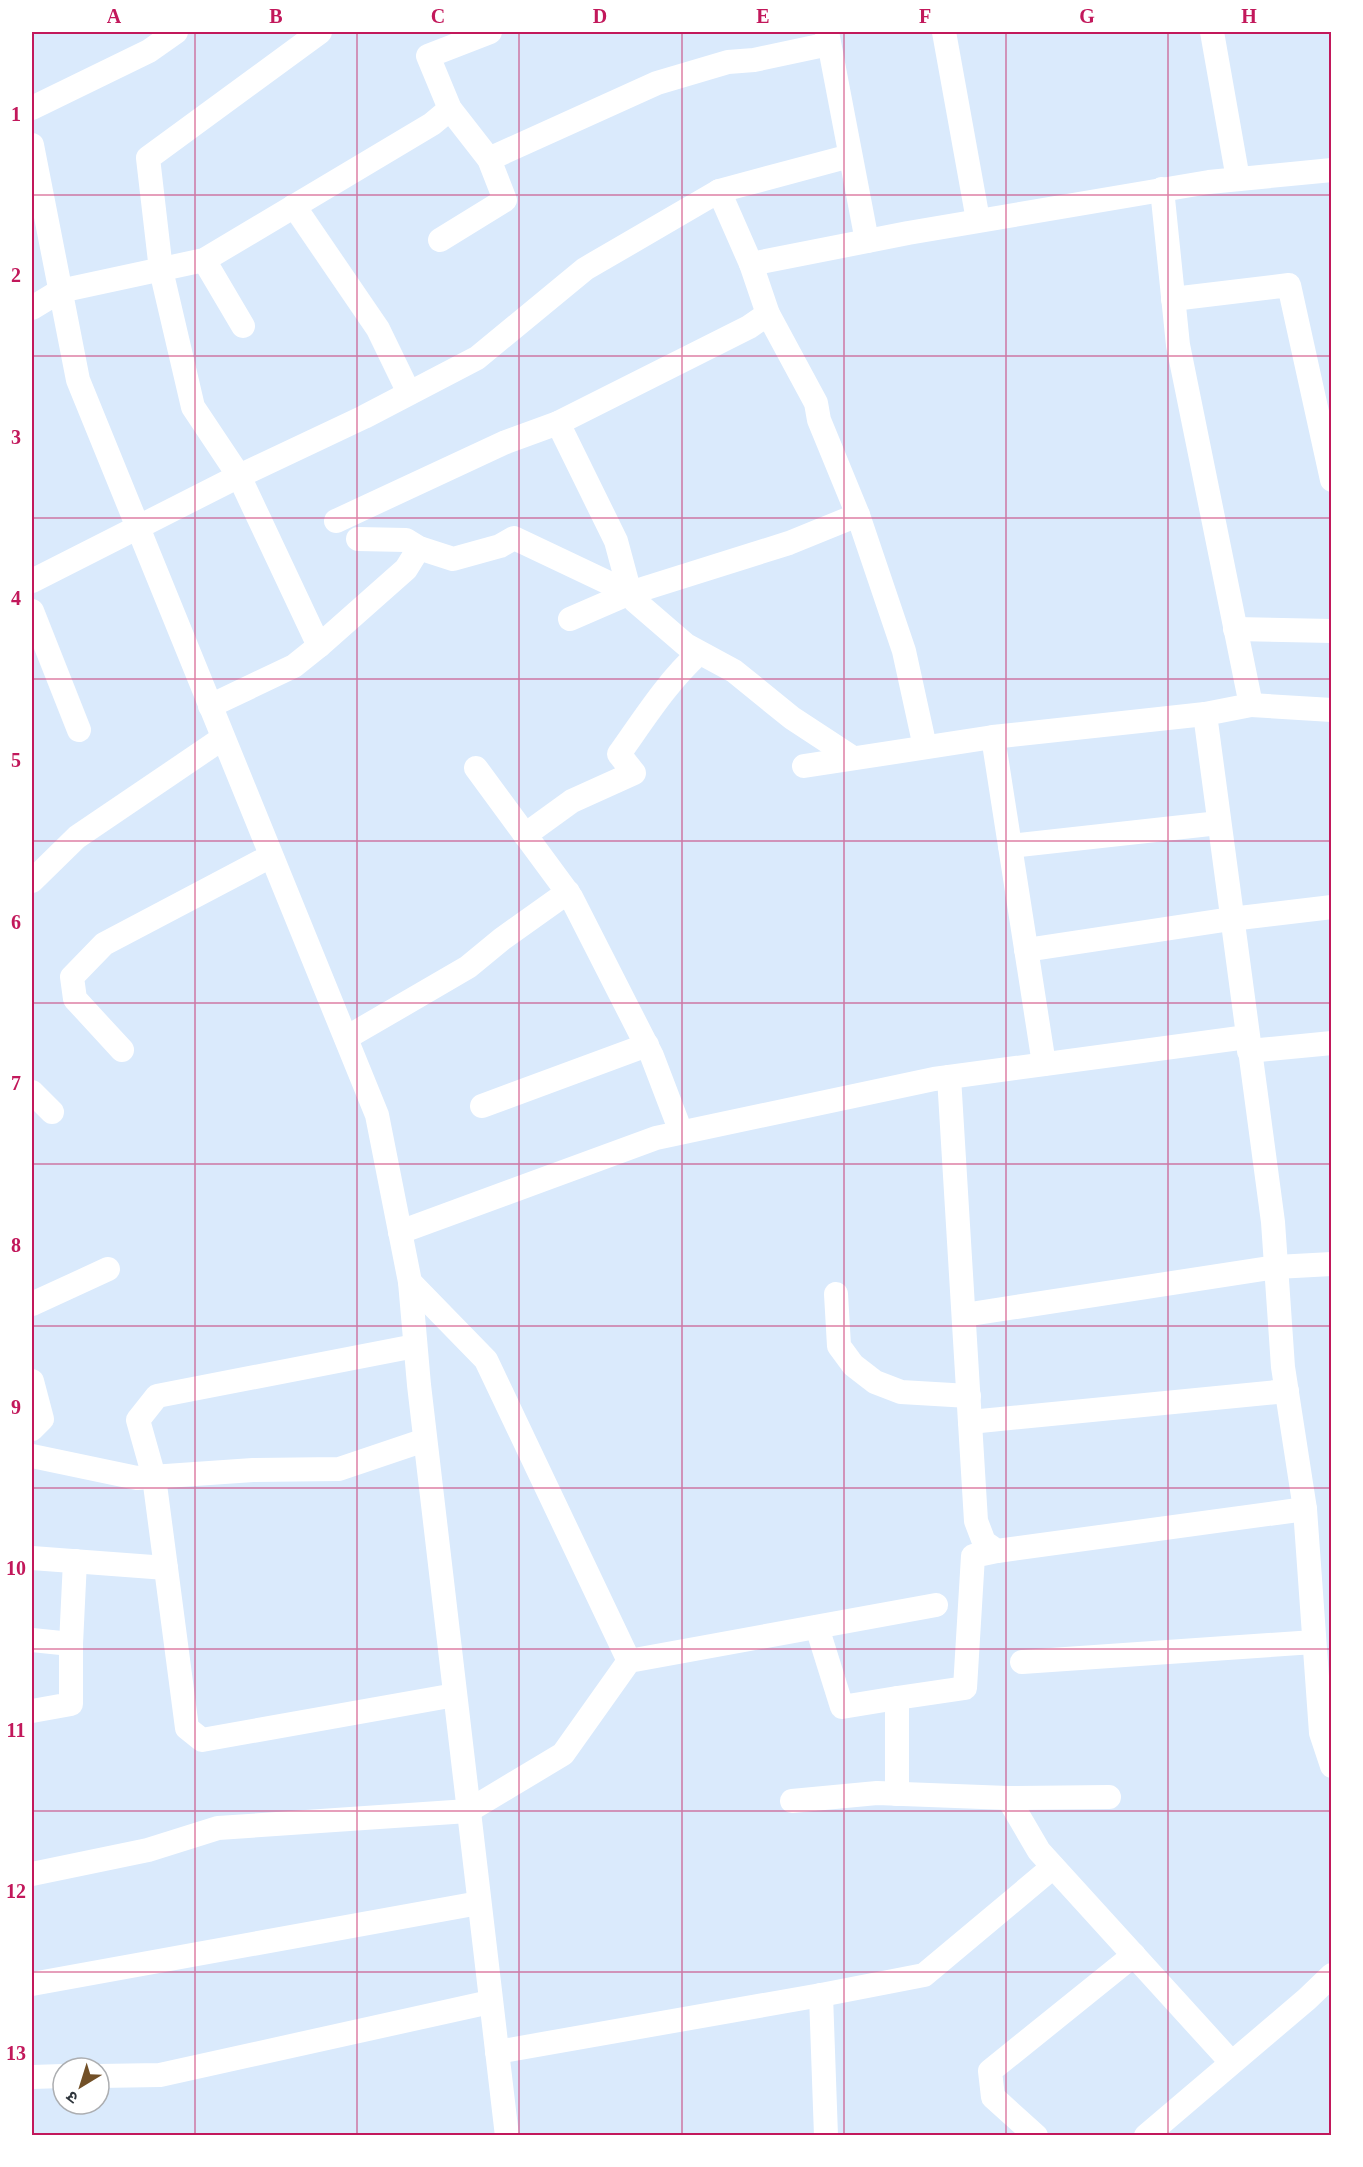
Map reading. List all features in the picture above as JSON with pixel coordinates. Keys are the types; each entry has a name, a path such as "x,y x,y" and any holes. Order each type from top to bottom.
{"street":[{"path":"32,108 149,51 176,32"},
{"path":"319,646 239,476 193,407 161,270 148,158 321,32"},
{"path":"440,240 505,200 489,159 450,109 428,56 490,32"},
{"path":"944,32 978,220"},
{"path":"1212,32 1238,179"},
{"path":"489,159 657,83 729,62 754,60 828,38 867,241"},
{"path":"32,308 60,291 204,261 432,124 450,109"},
{"path":"32,145 35,179 78,380 377,1115 410,1282 425,1440 507,2136"},
{"path":"32,581 477,358 585,269 719,191 850,156"},
{"path":"751,264 978,220 1162,189 1332,170"},
{"path":"1162,189 1178,345 1251,705"},
{"path":"719,191 751,264 768,314 816,403 819,420 858,515 904,651 925,747"},
{"path":"294,206 378,329 409,393"},
{"path":"204,261 243,326"},
{"path":"1173,299 1289,285 1332,480"},
{"path":"336,521 506,441 558,423 749,327 768,314"},
{"path":"558,423 616,541 630,594"},
{"path":"570,619 630,594 789,543 858,515"},
{"path":"358,539 406,540 419,548 453,559 500,546 514,538 630,594 662,626 699,653 734,671 792,718 853,758"},
{"path":"210,706 294,666 406,569 419,548"},
{"path":"32,611 79,730"},
{"path":"1236,629 1332,631"},
{"path":"525,835 572,801 634,773 620,754 660,696 699,653"},
{"path":"804,766 993,736 1204,714 1251,705 1332,710"},
{"path":"1204,714 1247,1044 1273,1222 1283,1367 1305,1509 1321,1733 1332,1766"},
{"path":"993,736 1044,1064"},
{"path":"32,881 77,837 223,738"},
{"path":"476,768 568,892 646,1045 681,1132"},
{"path":"1010,846 1219,823"},
{"path":"122,1050 75,999 72,977 104,944 271,856"},
{"path":"346,1038 468,967 502,939 568,892"},
{"path":"1026,950 1332,907"},
{"path":"400,1232 656,1138 949,1077 1044,1064 1247,1044 1332,1042"},
{"path":"482,1106 646,1045"},
{"path":"949,1077 976,1521 984,1542 997,1551"},
{"path":"32,1092 52,1112"},
{"path":"964,1315 1276,1267 1332,1264"},
{"path":"32,1304 108,1269"},
{"path":"410,1282 486,1360 629,1661"},
{"path":"836,1294 839,1346 854,1365 875,1382 901,1392 969,1396"},
{"path":"415,1346 157,1396 138,1420 154,1477 187,1728 202,1740 455,1695"},
{"path":"32,1381 42,1419 32,1429"},
{"path":"970,1422 1287,1391"},
{"path":"32,1456 137,1478 253,1470 339,1469 425,1440"},
{"path":"818,1627 842,1707 965,1688 973,1556 1305,1509"},
{"path":"32,1558 166,1568"},
{"path":"32,1711 71,1704 75,1561"},
{"path":"32,1874 148,1850 218,1828 468,1811 563,1754 629,1661 936,1605"},
{"path":"32,1640 71,1644"},
{"path":"1022,1662 1314,1642"},
{"path":"897,1698 897,1794"},
{"path":"792,1801 878,1793 1008,1798 1109,1797"},
{"path":"1008,1798 1039,1851 1231,2062"},
{"path":"496,2052 924,1975 1053,1867"},
{"path":"32,1984 479,1903"},
{"path":"1036,2136 993,2097 990,2072 1134,1955"},
{"path":"1146,2136 1332,1975"},
{"path":"821,1995 826,2136"},
{"path":"111,2076 160,2074 490,2002"},
{"path":"32,2077 51,2076"}]}
